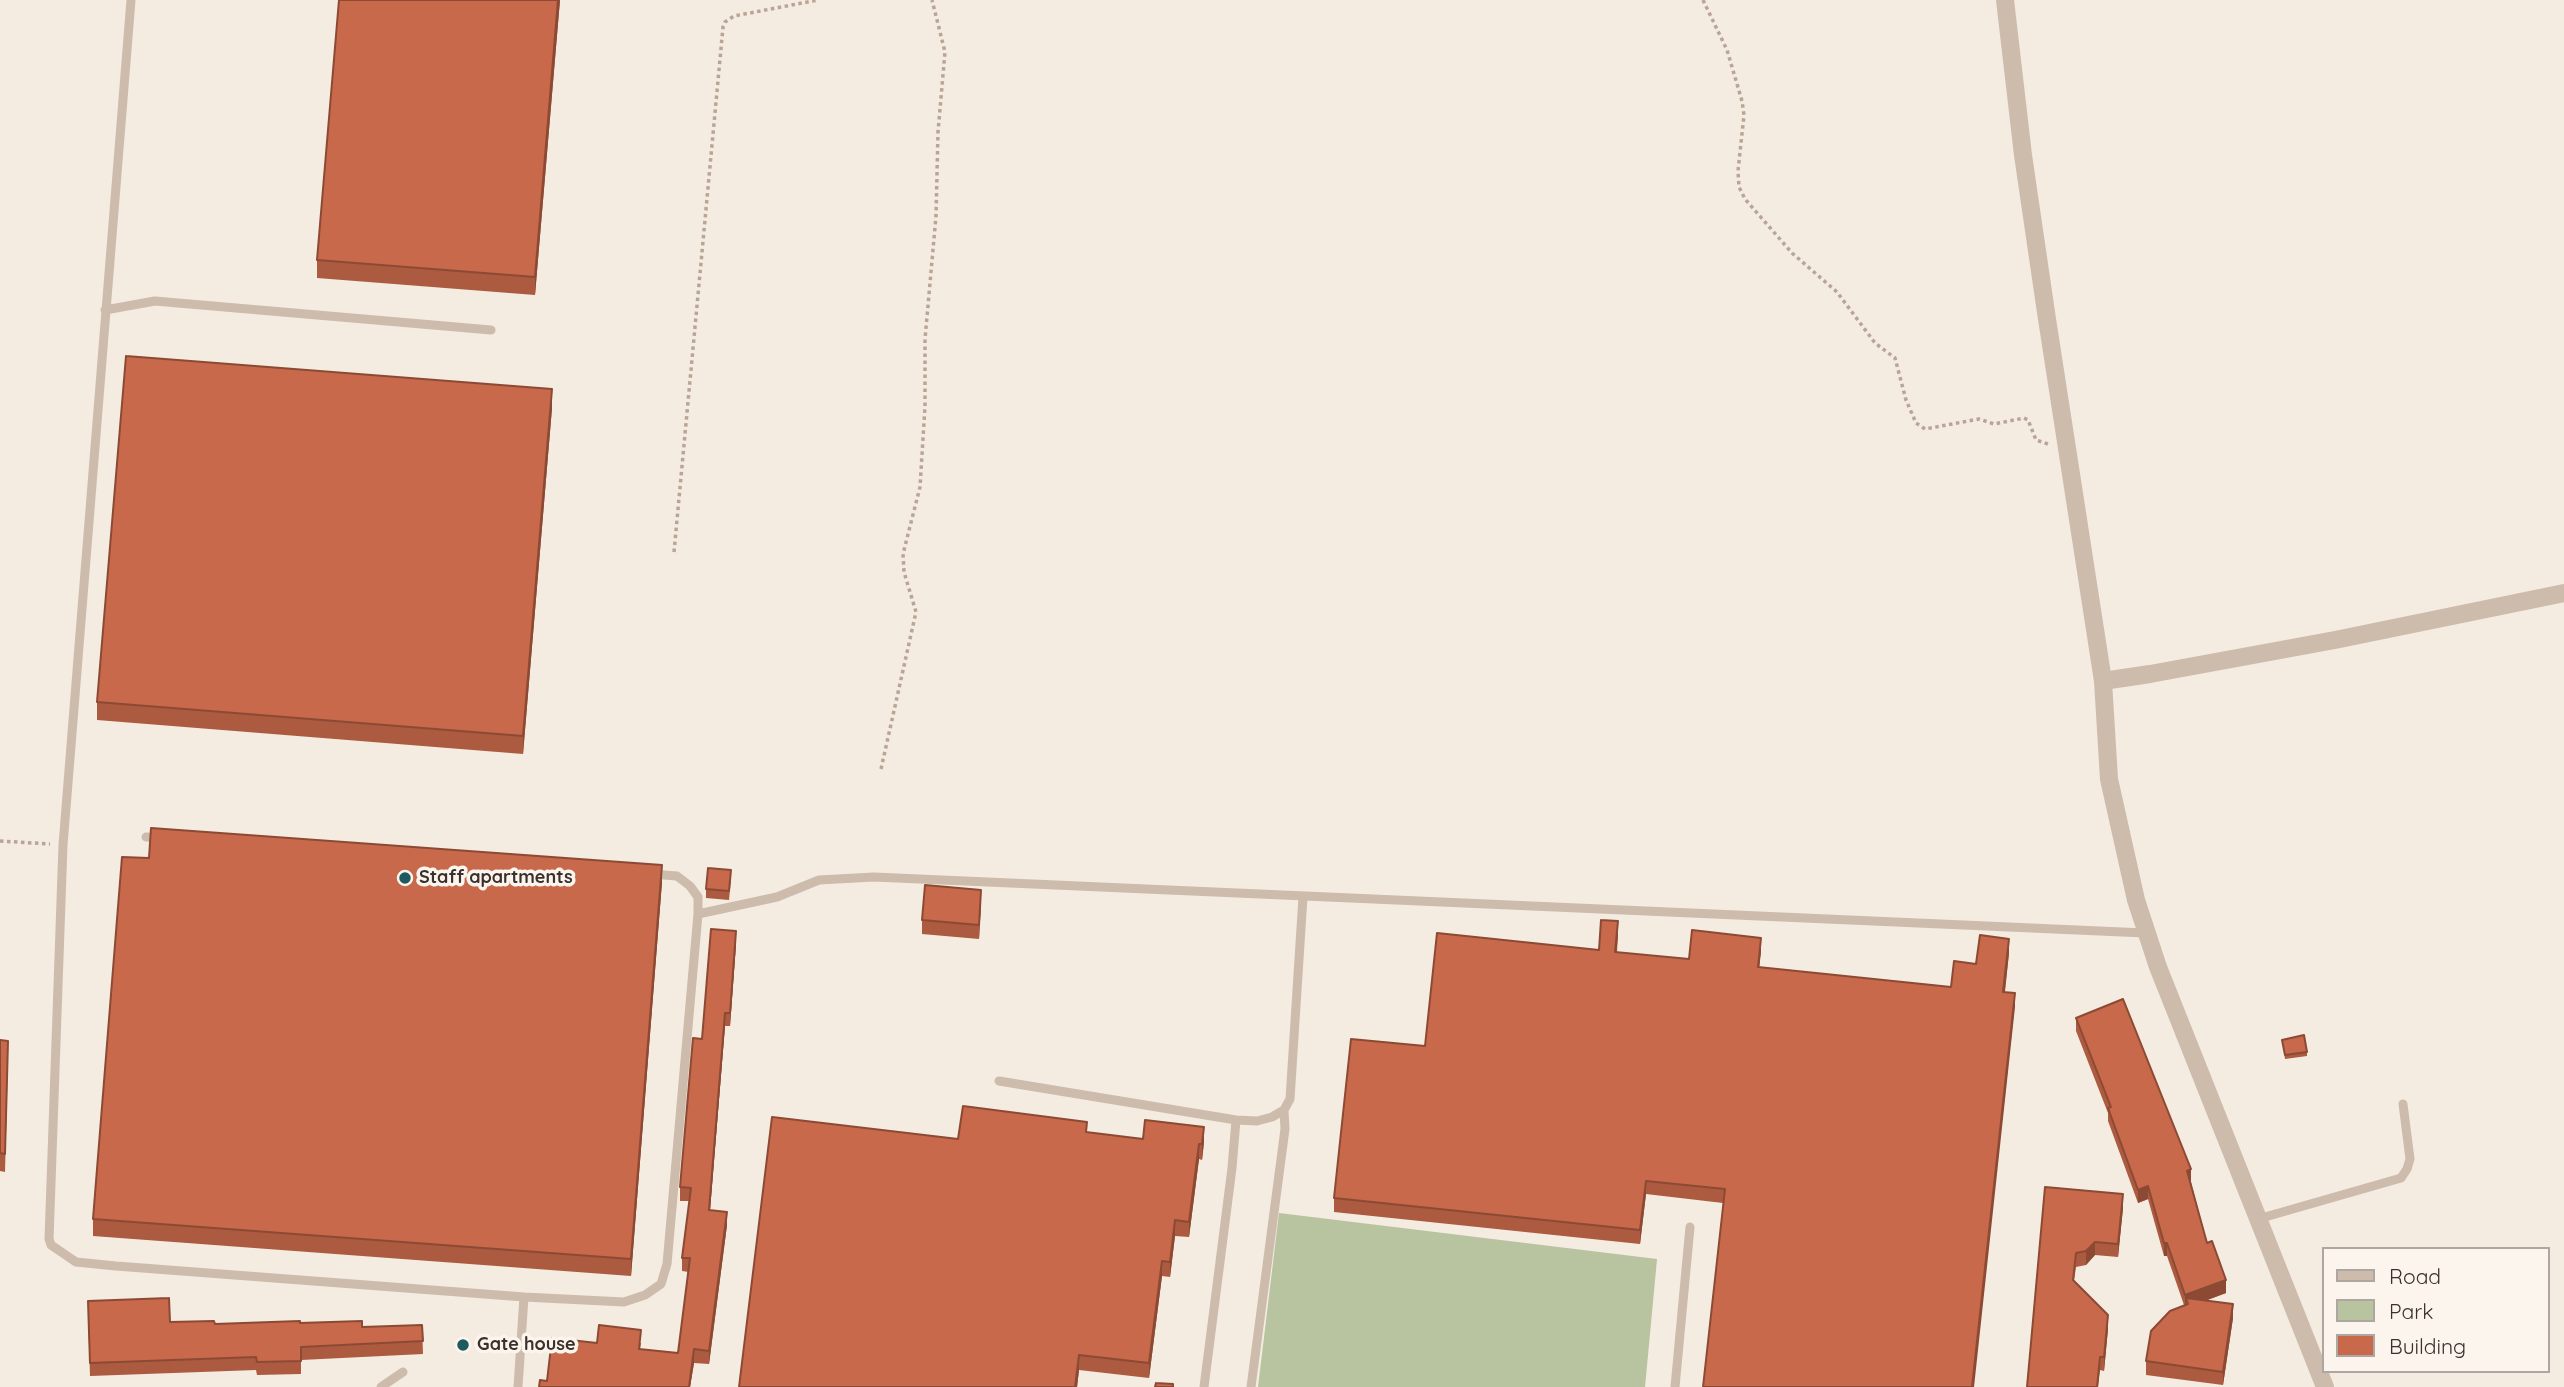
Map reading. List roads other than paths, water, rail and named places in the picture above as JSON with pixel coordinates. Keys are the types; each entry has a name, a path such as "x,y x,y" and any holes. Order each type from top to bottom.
{"street":[{"path":"2005,0 2023,155 2103,681 2109,779 2145,933 2325,1387"},
{"path":"2103,681 2335,640 2564,593"}],"lane":[{"path":"131,0 63,845 49,1225 51,1245 76,1262 524,1297 624,1302 645,1295 661,1284 667,1264 698,897 690,886 677,876 636,873"},
{"path":"105,310 155,301 491,330"},
{"path":"146,837 173,839"},
{"path":"698,914 777,897 819,880 842,877 2145,933"},
{"path":"999,1081 1236,1121 1272,1118 1284,1110 1290,1099 1303,897"},
{"path":"2258,1219 2401,1178 2410,1159 2403,1104"},
{"path":"1251,1387 1285,1129 1284,1110"},
{"path":"1204,1387 1236,1121"},
{"path":"1675,1387 1690,1227"},
{"path":"518,1387 524,1297"},
{"path":"380,1387 403,1372"}],"place":[{"name":"Staff apartments","path":"405,878"},
{"name":"Gate house","path":"463,1345"}]}
